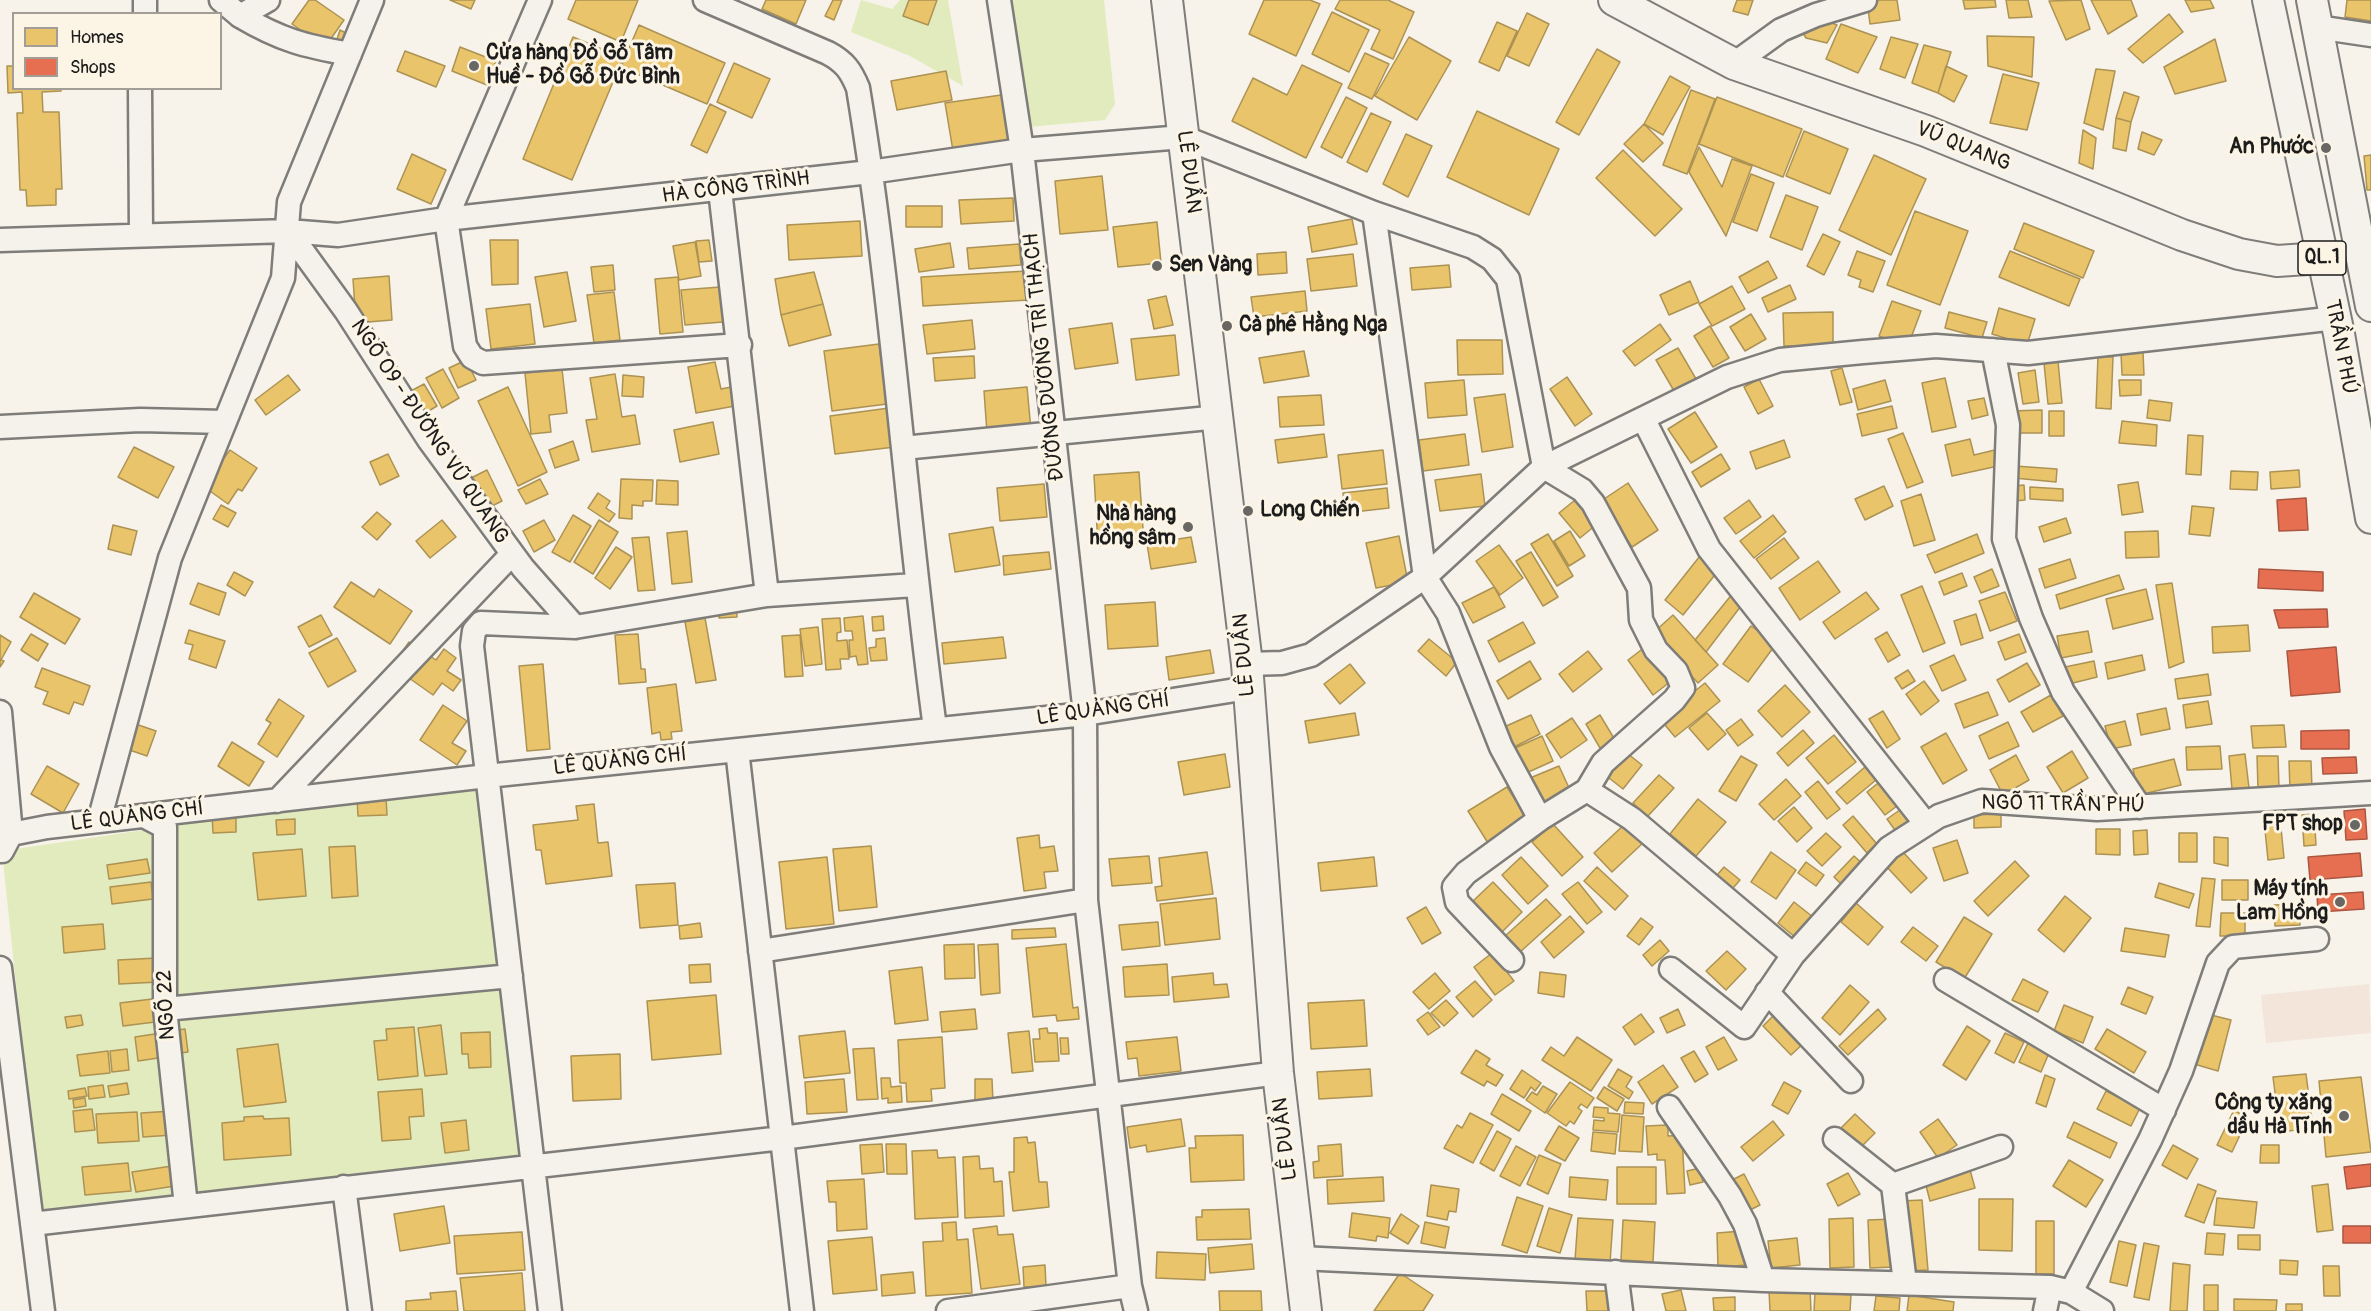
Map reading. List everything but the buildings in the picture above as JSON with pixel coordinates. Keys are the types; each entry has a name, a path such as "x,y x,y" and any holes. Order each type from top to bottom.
{"main road":[{"name":"LÊ DUẨN","path":"1167,0 1219,417 1248,676 1278,1073 1306,1311"},
{"name":"VŨ QUANG","path":"1614,0 1734,64 1926,131 2182,235 2239,254 2277,261 2322,258"},
{"name":"TRẦN PHÚ","path":"2268,0 2336,318 2371,518"},
{"name":"TRẦN PHÚ","path":"2315,13 2368,254 2371,306"}],"street":[{"path":"221,0 240,16 275,36 308,46 350,54"},
{"path":"240,16 268,0"},
{"path":"99,822 170,558 283,278 289,202 372,0"},
{"path":"540,0 446,219 465,346 472,357 483,363 740,345"},
{"path":"705,0 842,61 851,70 858,88 903,448 915,585 934,728"},
{"name":"ĐƯỜNG DƯƠNG TRÍ THẠCH","path":"999,0 1022,150 1085,714 1086,900 1130,1286 1136,1311"},
{"path":"1734,64 1781,30 1816,15 1865,0"},
{"path":"2315,13 2371,35"},
{"path":"140,90 141,234"},
{"path":"1183,137 1374,213 1473,247 1492,259 1508,279 1544,467 1582,490 1593,503 1639,588 1641,620 1656,650 1676,671 1683,688 1674,700 1603,763 1587,790 1540,819 1466,873 1454,887 1457,902 1512,960"},
{"name":"HÀ CÔNG TRÌNH","path":"0,240 288,231 338,235 446,219 870,172 1022,150 1183,137"},
{"path":"720,190 768,595"},
{"path":"1374,213 1425,577 1448,614 1501,747 1540,819"},
{"name":"NGÕ 09 - ĐƯỜNG VŨ QUANG","path":"288,231 346,310 429,440 512,554 575,627"},
{"path":"2322,258 2368,254"},
{"name":"LÊ QUẢNG CHÍ","path":"5,845 99,822 144,816 487,776 1085,714 1248,676 1311,655 1425,577 1544,467 1644,420 1727,377 1780,360 1936,346 2028,353 2336,318"},
{"path":"1993,350 2008,425 2004,539 2031,618 2063,692 2140,807"},
{"path":"903,448 1054,435 1219,417"},
{"path":"0,427 140,420 225,422"},
{"path":"1644,420 1708,549 1926,824"},
{"path":"277,801 512,554"},
{"path":"550,1311 472,646 474,631 481,623 575,627 768,595 915,585"},
{"path":"0,712 5,845"},
{"path":"737,750 802,1311"},
{"path":"1587,790 1632,819 1793,955"},
{"name":"NGÕ 11 TRẦN PHÚ","path":"1671,969 1743,1027 1793,955 1889,848 1926,824 1964,805 1982,801 2097,809 2371,793"},
{"name":"NGÕ 22","path":"144,816 165,827 165,1009 186,1206"},
{"path":"760,951 1086,900"},
{"path":"2045,1311 2061,1290 2164,1110 2181,1071 2218,963 2225,953 2233,947 2317,939"},
{"path":"0,968 43,1311"},
{"path":"165,1009 511,976"},
{"path":"1946,980 2164,1110"},
{"path":"1767,992 1851,1080"},
{"path":"32,1224 782,1138 1278,1073"},
{"path":"1669,1107 1730,1196 1745,1224 1763,1280"},
{"path":"1835,1139 1893,1185 1905,1283"},
{"path":"1893,1185 2001,1147"},
{"path":"344,1187 360,1311"},
{"path":"1300,1258 1763,1280 2061,1290 2102,1311"},
{"path":"1616,1272 1622,1311"},
{"path":"948,1311 1130,1286"}],"shaded area":[{"path":"2369,984 2371,1033 2266,1043 2261,995"}],"green space":[{"path":"861,0 892,9 900,0 948,0 963,86 910,56 851,32"},
{"path":"1005,0 1104,0 1115,104 1105,120 1018,128"},
{"path":"481,777 526,1165 177,1197 40,1213 2,851 151,829 150,816"}],"place":[{"name":"Cửa hàng Đồ Gỗ Tâm Huề - Đồ Gỗ Đức Bình","path":"474,66"},
{"name":"An Phước","path":"2326,148"},
{"name":"Sen Vàng","path":"1157,266"},
{"name":"Cà phê Hằng Nga","path":"1227,326"},
{"name":"Long Chiến","path":"1248,511"},
{"name":"Nhà hàng hồng sâm","path":"1188,527"},
{"name":"FPT shop","path":"2355,825"},
{"name":"Máy tính Lam Hồng","path":"2340,902"},
{"name":"Công ty xăng dầu Hà Tĩnh","path":"2344,1116"}]}
